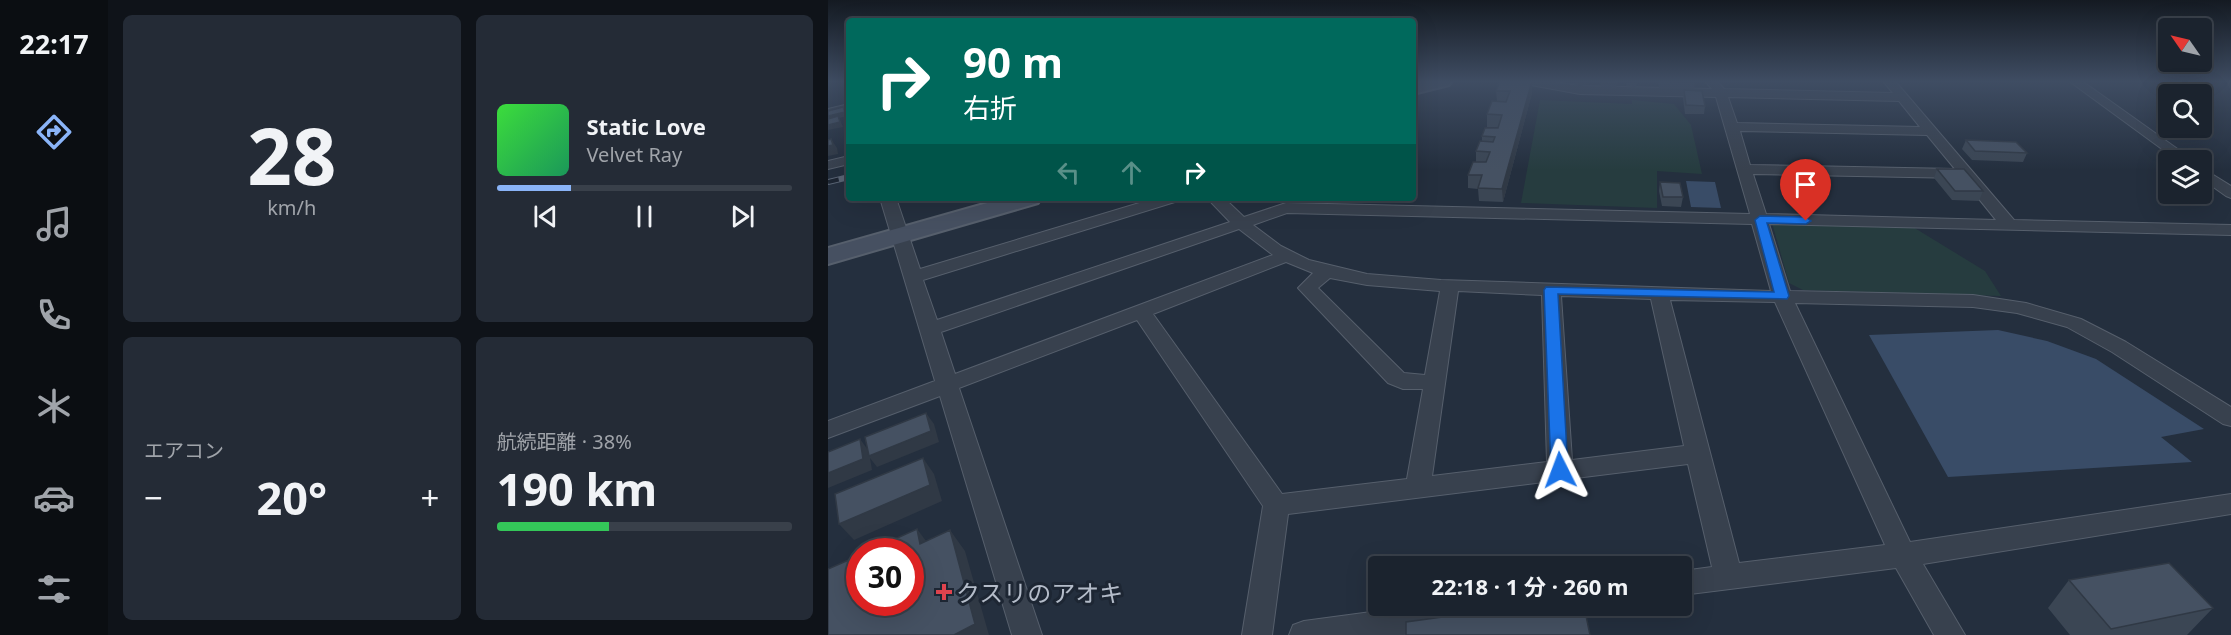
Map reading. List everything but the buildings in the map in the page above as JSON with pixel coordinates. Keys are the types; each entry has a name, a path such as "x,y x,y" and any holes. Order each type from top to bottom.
{"street":[{"path":"1727,111 1746,169 1782,296 1903,555 1950,635"},
{"path":"1915,111 2010,226"},
{"path":"2117,111 2172,150"},
{"path":"1732,127 1932,131"},
{"path":"828,165 846,161"},
{"path":"1746,169 1967,174"},
{"path":"2212,179 2231,193"},
{"path":"889,201 1027,635"},
{"path":"828,256 1020,201"},
{"path":"913,277 1162,201"},
{"path":"1218,201 1240,223 1287,256 1327,271 1382,282 1551,290 1998,303 2054,316 2093,331 2231,418"},
{"path":"930,329 1286,208 2231,230"},
{"path":"2205,229 2231,247"},
{"path":"828,430 1287,256"},
{"path":"1327,271 1307,288 1396,378 1403,382 1433,382"},
{"path":"1418,488 1449,284"},
{"path":"1551,290 1560,470"},
{"path":"1659,292 1696,454 1728,577"},
{"path":"1141,311 1276,505 1257,635"},
{"path":"1276,505 1696,454"},
{"path":"1692,582 1903,555 2231,504"},
{"path":"1305,635 1443,616"}],"green space":[{"path":"1538,111 1679,111 1691,125 1702,174 1657,171 1657,208 1521,203"},
{"path":"1772,223 1913,227 1985,271 2001,296 1803,290 1789,283"}],"water":[{"path":"1686,181 1715,182 1721,208 1691,207"},
{"path":"1998,330 2047,341 2096,359 2204,429 2161,437 2192,462 1948,477 1869,335"}],"railway":[{"path":"828,182 846,178"}],"place":[{"name":"クスリのアオキ","path":"944,592"}],"route":[{"path":"1560,470 1551,290 1782,296 1760,220 1806,221"}]}
